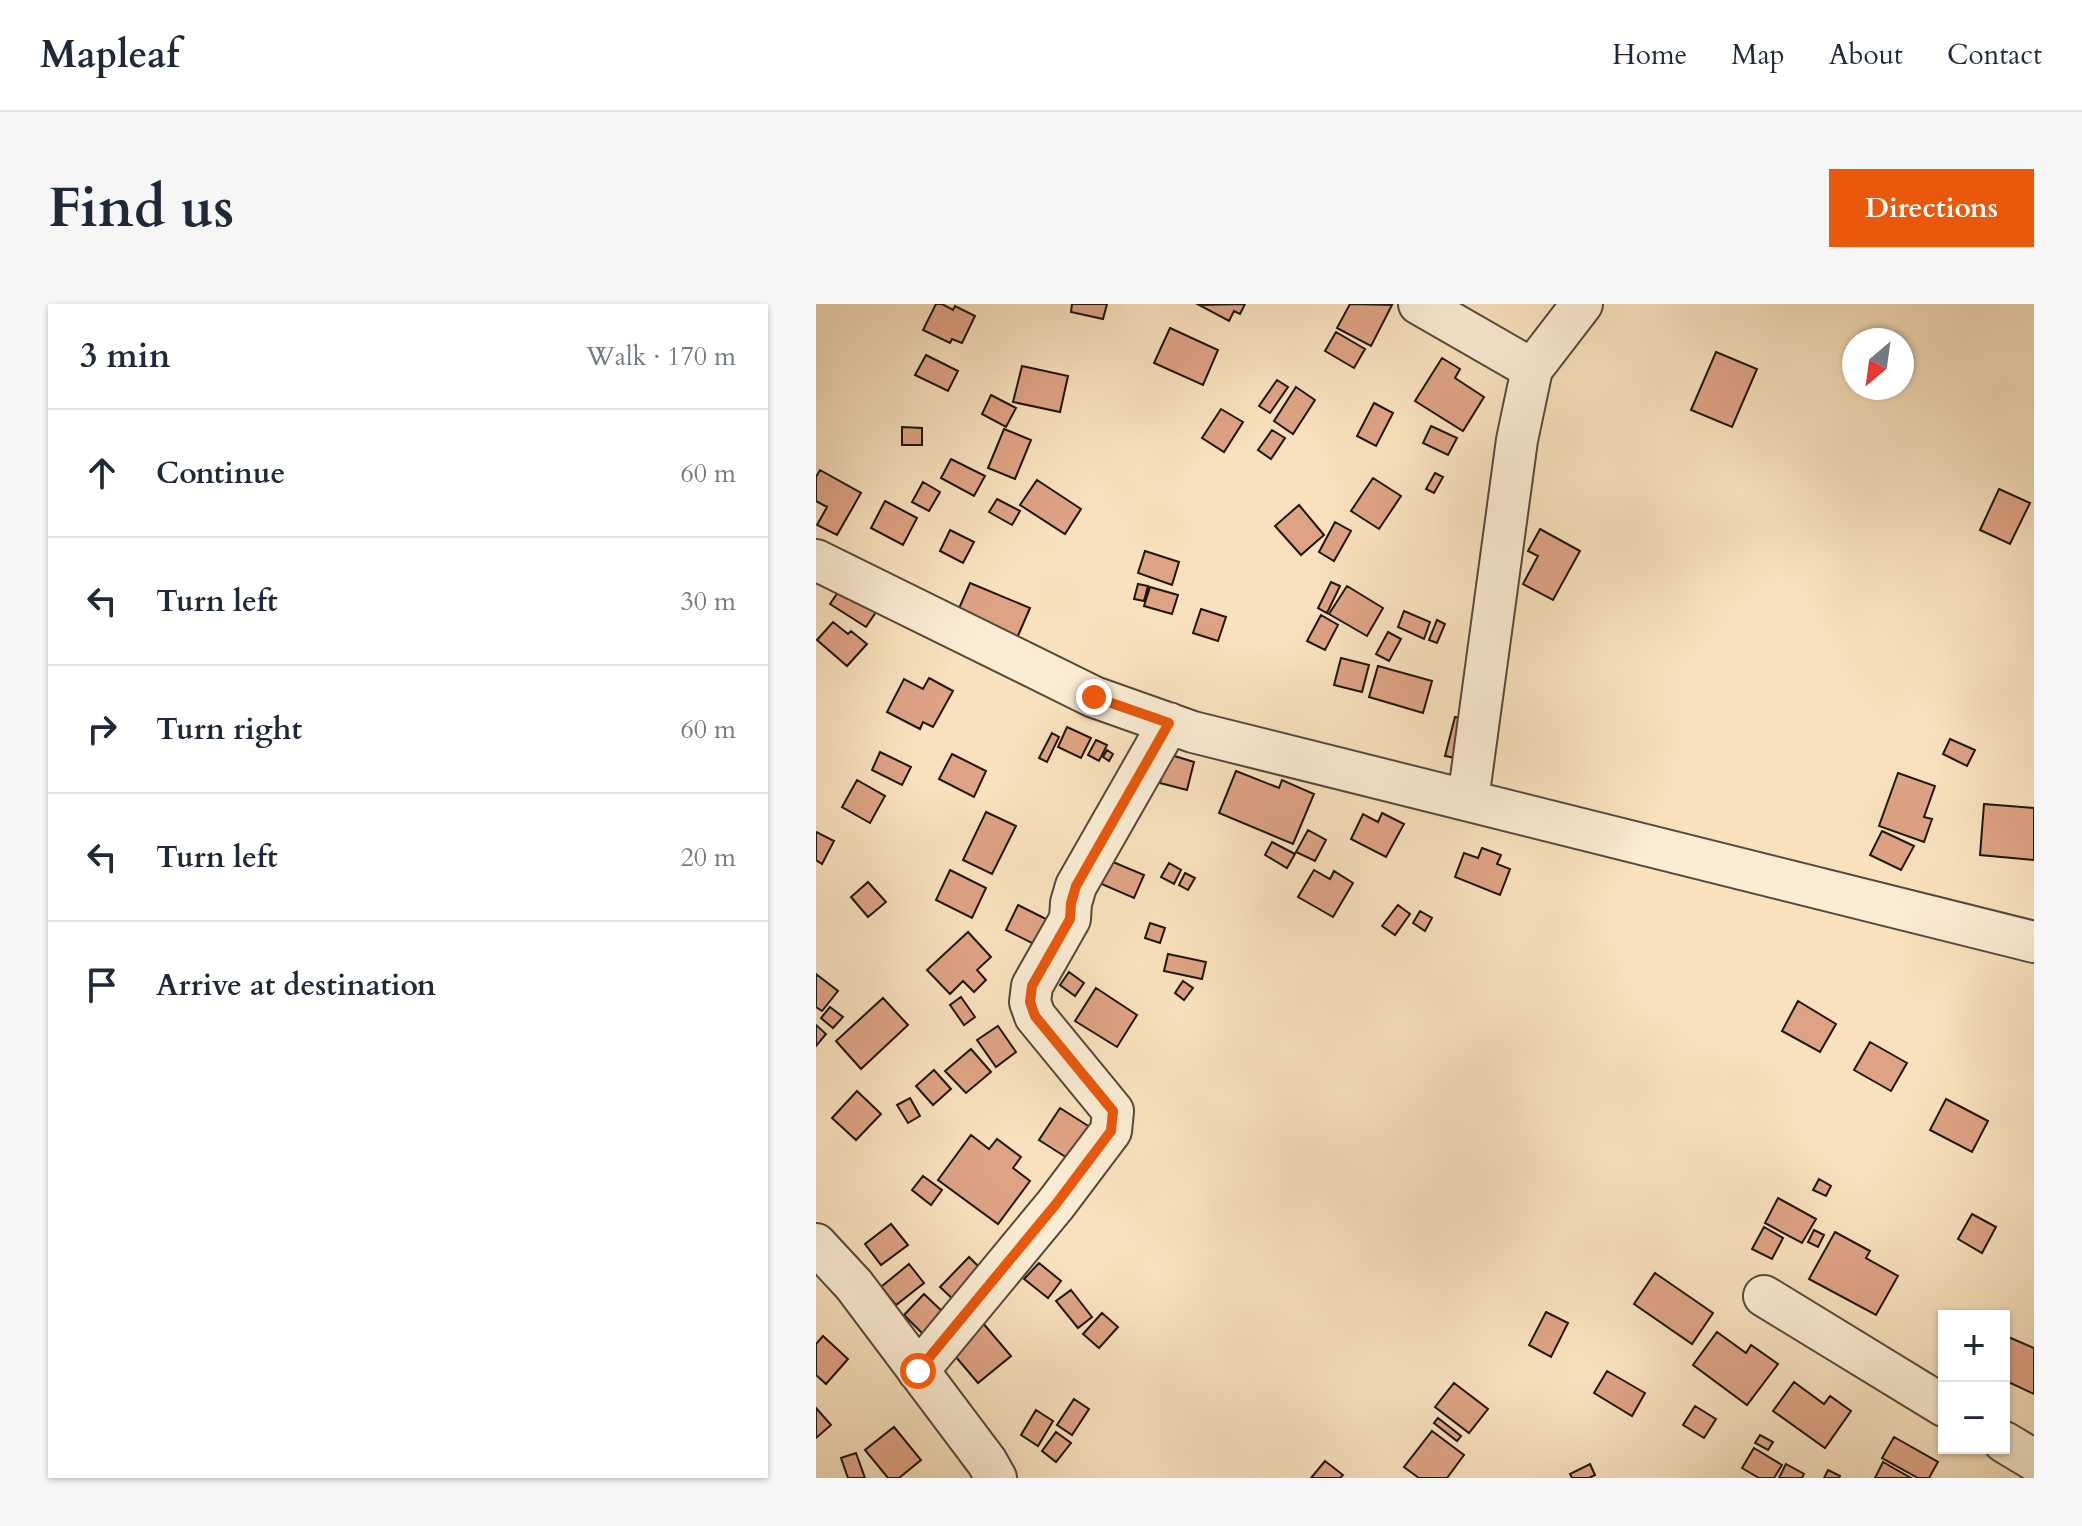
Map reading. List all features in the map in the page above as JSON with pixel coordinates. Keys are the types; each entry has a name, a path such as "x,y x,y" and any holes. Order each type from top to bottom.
{"street":[{"path":"1419,304 1532,369"},
{"path":"1468,800 1517,440 1532,369 1582,304"},
{"path":"816,560 1094,697 1193,732 2034,942"},
{"path":"918,1371 1056,1204 1111,1131 1113,1111 1035,1016 1030,1002 1032,986 1070,919 1076,886 1169,723"},
{"path":"816,1244 854,1285 996,1478"},
{"path":"1764,1296 1938,1402"},
{"path":"2010,1446 2034,1460"}],"building":[{"path":"936,304 953,310 955,306 975,316 962,343 952,339 950,343 923,330"},
{"path":"1072,304 1107,304 1103,319 1071,312"},
{"path":"1245,304 1240,314 1234,311 1229,321 1199,305"},
{"path":"1350,304 1392,305 1371,346 1337,328"},
{"path":"1170,328 1218,350 1203,385 1154,363"},
{"path":"1336,332 1365,349 1354,368 1325,351"},
{"path":"1716,352 1757,369 1732,427 1691,410"},
{"path":"926,355 958,371 948,391 915,375"},
{"path":"1442,358 1460,369 1455,378 1484,397 1463,431 1415,401"},
{"path":"1022,366 1068,376 1060,412 1013,402"},
{"path":"1277,380 1288,387 1270,413 1259,406"},
{"path":"1296,387 1315,400 1293,434 1274,421"},
{"path":"991,395 1016,408 1006,427 982,414"},
{"path":"1374,403 1393,413 1376,446 1357,436"},
{"path":"1221,409 1243,422 1224,452 1202,438"},
{"path":"1431,426 1457,438 1448,455 1423,443"},
{"path":"902,427 922,428 922,445 902,445"},
{"path":"1004,429 1031,440 1015,479 988,468"},
{"path":"1272,430 1285,438 1271,459 1258,450"},
{"path":"951,459 985,476 974,496 941,478"},
{"path":"820,470 861,493 837,535 817,525 827,507 816,501 816,477"},
{"path":"1435,473 1443,477 1434,493 1426,489"},
{"path":"1373,478 1401,496 1379,529 1351,511"},
{"path":"1037,480 1081,509 1065,534 1020,505"},
{"path":"923,482 940,492 929,511 912,502"},
{"path":"1999,489 2030,503 2010,544 1980,530"},
{"path":"997,499 1020,511 1012,525 989,512"},
{"path":"885,501 917,518 903,545 871,528"},
{"path":"1299,505 1324,535 1301,555 1275,526"},
{"path":"1335,522 1351,531 1334,561 1319,552"},
{"path":"1540,529 1580,551 1553,600 1523,584 1538,556 1528,551"},
{"path":"950,530 974,542 963,563 940,551"},
{"path":"1145,551 1179,562 1172,585 1138,573"},
{"path":"1331,582 1340,586 1327,613 1318,608"},
{"path":"970,583 1030,608 1017,638 957,613"},
{"path":"1138,584 1148,586 1144,601 1134,599"},
{"path":"1347,586 1383,608 1367,636 1329,614"},
{"path":"1150,587 1178,595 1172,614 1144,606"},
{"path":"840,589 876,612 866,627 830,604"},
{"path":"1201,609 1226,617 1218,641 1193,633"},
{"path":"1404,611 1430,622 1424,639 1398,627"},
{"path":"1321,615 1338,625 1325,650 1307,641"},
{"path":"1437,620 1445,624 1437,643 1429,640"},
{"path":"833,622 867,644 847,666 817,640"},
{"path":"1388,632 1401,639 1389,661 1376,654"},
{"path":"1341,658 1369,665 1362,692 1334,685"},
{"path":"1378,666 1432,681 1423,713 1369,697"},
{"path":"929,678 953,691 933,727 923,722 920,729 887,712 904,679 923,689"},
{"path":"1455,717 1470,720 1461,759 1445,756"},
{"path":"1067,727 1091,738 1081,758 1058,747"},
{"path":"1052,733 1059,737 1047,762 1039,758"},
{"path":"1950,739 1975,750 1967,766 1943,754"},
{"path":"1096,740 1107,745 1099,761 1088,755"},
{"path":"1107,750 1113,754 1109,761 1103,757"},
{"path":"880,752 911,767 902,785 872,770"},
{"path":"952,754 986,771 974,797 939,779"},
{"path":"1168,754 1194,762 1187,790 1160,783"},
{"path":"1236,771 1279,788 1282,780 1314,794 1293,844 1219,813"},
{"path":"1898,773 1935,786 1924,817 1932,819 1924,842 1879,826"},
{"path":"857,780 885,796 870,823 842,807"},
{"path":"1984,804 2034,808 2034,860 1980,855"},
{"path":"986,812 1016,826 992,874 963,860"},
{"path":"1382,813 1404,824 1386,857 1351,839 1363,814 1378,822"},
{"path":"1308,830 1326,840 1315,861 1296,852"},
{"path":"1882,831 1914,846 1901,870 1870,855"},
{"path":"816,832 834,841 822,864 816,860"},
{"path":"1272,842 1295,854 1287,868 1265,855"},
{"path":"1482,848 1501,855 1497,864 1510,869 1500,895 1455,877 1464,853 1478,858"},
{"path":"1106,859 1144,875 1134,898 1097,882"},
{"path":"1169,863 1181,870 1174,884 1161,877"},
{"path":"950,870 986,888 972,918 936,900"},
{"path":"1314,870 1330,879 1334,871 1353,883 1333,917 1298,897"},
{"path":"1185,873 1195,878 1188,890 1179,885"},
{"path":"868,882 886,902 868,917 851,897"},
{"path":"1018,905 1058,925 1046,950 1006,930"},
{"path":"1398,905 1410,914 1395,935 1382,926"},
{"path":"1420,911 1432,918 1425,931 1413,923"},
{"path":"1150,923 1165,928 1160,943 1145,938"},
{"path":"968,932 991,957 977,970 986,980 974,992 963,981 950,994 927,970"},
{"path":"1168,954 1206,962 1202,979 1164,971"},
{"path":"1069,972 1084,983 1075,996 1060,985"},
{"path":"816,974 838,991 822,1011 816,1007"},
{"path":"1183,981 1193,988 1184,1000 1175,993"},
{"path":"1096,988 1137,1015 1117,1047 1075,1021"},
{"path":"961,997 975,1017 964,1025 950,1005"},
{"path":"883,998 908,1025 861,1069 836,1041"},
{"path":"1798,1001 1836,1024 1820,1052 1782,1031"},
{"path":"830,1007 843,1017 833,1028 821,1018"},
{"path":"816,1025 826,1034 816,1046"},
{"path":"998,1026 1016,1052 996,1067 977,1040"},
{"path":"1870,1042 1907,1063 1891,1091 1854,1070"},
{"path":"971,1049 991,1072 966,1093 945,1071"},
{"path":"934,1070 951,1089 933,1105 916,1086"},
{"path":"857,1091 881,1114 856,1140 832,1118"},
{"path":"910,1098 920,1116 908,1123 897,1105"},
{"path":"1946,1099 1988,1121 1972,1152 1930,1130"},
{"path":"1060,1108 1093,1129 1072,1161 1039,1140"},
{"path":"971,1135 989,1149 997,1139 1021,1157 1013,1168 1030,1181 998,1224 938,1180"},
{"path":"923,1176 942,1190 931,1205 912,1190"},
{"path":"1819,1179 1831,1186 1826,1196 1813,1190"},
{"path":"1778,1198 1816,1219 1802,1243 1765,1223"},
{"path":"1972,1214 1996,1227 1982,1253 1958,1239"},
{"path":"891,1224 908,1245 881,1265 865,1244"},
{"path":"1764,1227 1783,1238 1772,1259 1752,1249"},
{"path":"1814,1230 1824,1235 1818,1247 1808,1242"},
{"path":"1835,1232 1870,1251 1866,1258 1898,1276 1876,1315 1809,1279"},
{"path":"969,1257 985,1273 957,1303 940,1287"},
{"path":"1039,1263 1061,1281 1048,1298 1024,1279"},
{"path":"909,1264 924,1283 896,1305 881,1287"},
{"path":"1655,1273 1713,1313 1692,1344 1634,1304"},
{"path":"1071,1290 1092,1317 1078,1328 1056,1301"},
{"path":"924,1294 946,1315 925,1336 904,1315"},
{"path":"1546,1312 1568,1323 1551,1357 1529,1345"},
{"path":"1102,1313 1118,1327 1099,1348 1083,1334"},
{"path":"982,1322 1011,1356 978,1383 950,1350"},
{"path":"1717,1332 1746,1353 1751,1345 1778,1364 1747,1405 1693,1365"},
{"path":"823,1336 848,1359 826,1384 816,1375 816,1344"},
{"path":"2010,1338 2034,1348 2034,1394 2010,1383"},
{"path":"1607,1371 1645,1393 1632,1416 1594,1393"},
{"path":"1794,1382 1824,1404 1830,1396 1851,1411 1825,1448 1773,1411"},
{"path":"1454,1383 1488,1409 1469,1433 1435,1407"},
{"path":"1074,1399 1089,1409 1072,1435 1057,1425"},
{"path":"1695,1406 1716,1419 1704,1438 1683,1425"},
{"path":"816,1408 831,1425 816,1438"},
{"path":"1036,1410 1053,1421 1038,1446 1021,1435"},
{"path":"1438,1418 1461,1436 1457,1441 1434,1423"},
{"path":"894,1427 921,1460 899,1478 888,1478 865,1450"},
{"path":"1432,1431 1464,1455 1447,1478 1419,1478 1404,1467"},
{"path":"1056,1432 1071,1443 1056,1462 1042,1451"},
{"path":"1760,1435 1773,1442 1768,1450 1755,1443"},
{"path":"1894,1437 1938,1462 1929,1478 1918,1478 1882,1458"},
{"path":"1754,1448 1782,1465 1774,1478 1759,1478 1742,1468"},
{"path":"856,1453 865,1478 848,1478 841,1458"},
{"path":"1325,1461 1343,1475 1340,1478 1311,1478"},
{"path":"1883,1462 1911,1478 1875,1478"},
{"path":"1590,1464 1595,1475 1572,1478 1570,1474"},
{"path":"1786,1464 1804,1474 1802,1478 1779,1478"},
{"path":"1828,1470 1840,1476 1839,1478 1824,1478"}],"route":[{"path":"918,1371 1056,1204 1111,1131 1113,1111 1035,1016 1030,1002 1032,986 1070,919 1076,886 1169,723 1094,697"}]}
